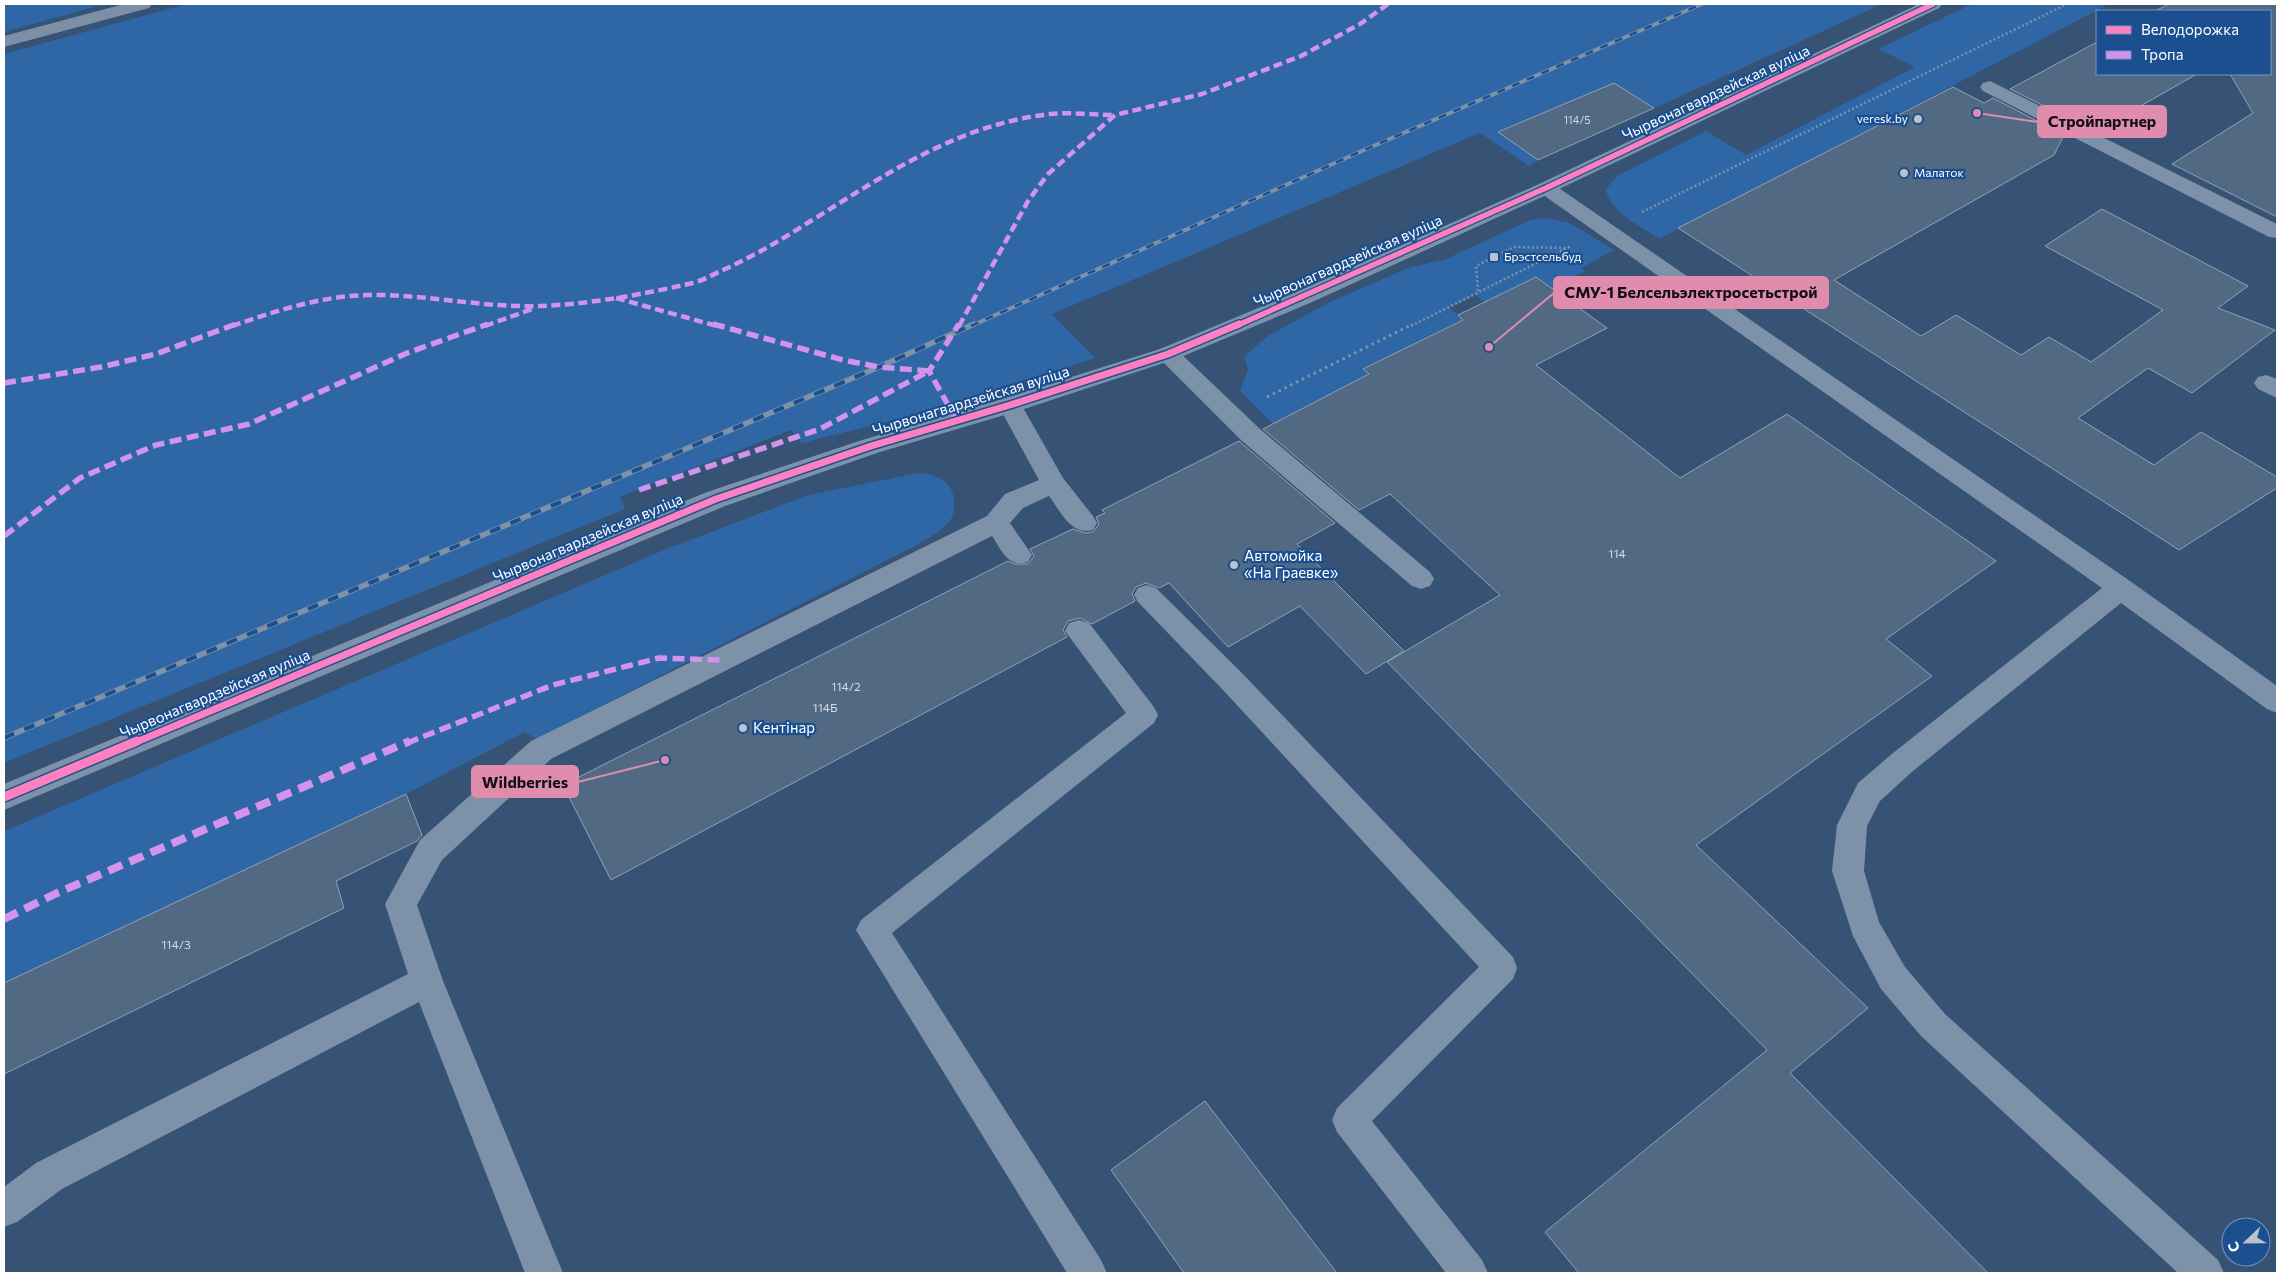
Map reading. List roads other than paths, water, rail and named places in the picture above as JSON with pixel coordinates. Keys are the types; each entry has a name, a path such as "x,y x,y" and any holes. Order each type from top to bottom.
{"main road":[{"path":"4,42 143,4"}],"street":[{"name":"Чырвонагвардзейская вуліца","path":"4,797 716,499 872,446 1010,405 1168,354 1302,298 1546,188 1933,4"},
{"path":"1990,87 2277,232"},
{"path":"1546,188 2122,588 2277,701"},
{"path":"1168,354 1251,435 1421,579"},
{"path":"1010,405 1054,484 1084,523"},
{"path":"544,1273 427,981 401,904 431,850 541,750 996,523 1014,501 1054,484"},
{"path":"996,523 1019,555"},
{"path":"2122,588 1903,762 1870,792 1852,825 1848,871 1864,926 1893,978 1933,1025 2205,1273"},
{"path":"1147,595 1233,682 1501,968 1349,1120 1468,1273"},
{"path":"1079,631 1144,715 872,930 1088,1273"},
{"path":"4,1209 49,1176 427,981"}],"railway":[{"path":"971,326 1355,154 1702,4"},
{"path":"4,738 879,367 974,324"}],"place":[{"name":"Стройпартнер","path":"1977,113"},
{"name":"veresk.by","path":"1918,119"},
{"name":"Малаток","path":"1904,173"},
{"name":"Брэстсельбуд","path":"1494,257"},
{"name":"СМУ-1 Белсельэлектросетьстрой","path":"1489,347"},
{"name":"Автомойка «На Граевке»","path":"1234,565"},
{"name":"Кентінар","path":"743,728"},
{"name":"Wildberries","path":"665,760"}]}
